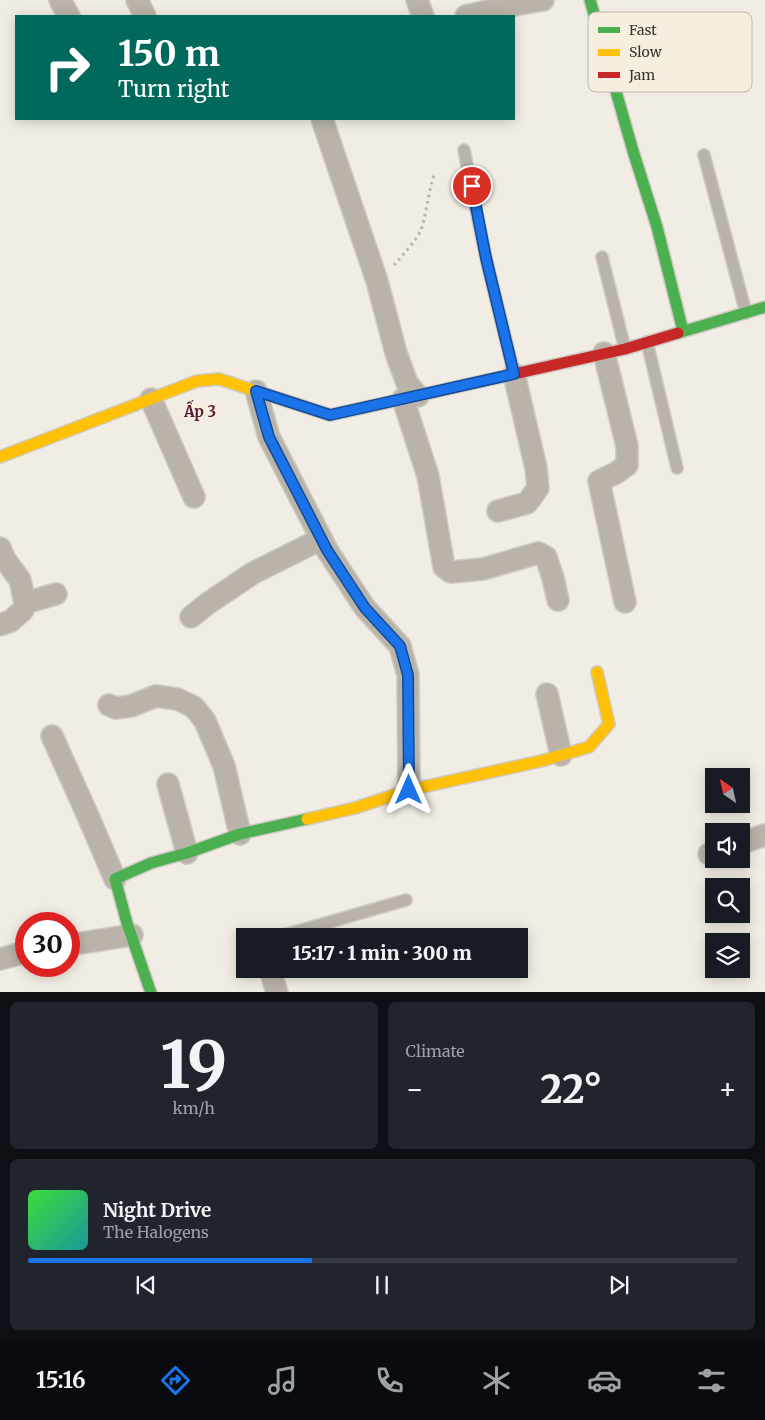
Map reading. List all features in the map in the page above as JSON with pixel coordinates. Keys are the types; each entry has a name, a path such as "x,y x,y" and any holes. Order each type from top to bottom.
{"street":[{"path":"60,0 68,15"},
{"path":"137,0 144,15"},
{"path":"417,0 423,15"},
{"path":"469,15 508,3 543,0"},
{"path":"616,92 656,227 683,331"},
{"path":"322,120 377,281 396,353 411,397 428,476 444,568 451,572 483,569 538,553 546,556 558,600"},
{"path":"0,457 197,381 219,379 330,415 625,348 765,307"},
{"path":"604,353 627,446 627,465 599,481 625,602"},
{"path":"498,511 526,503 538,488 536,468 514,374"},
{"path":"256,391 269,437 321,539 365,608 400,646 408,675 409,790"},
{"path":"151,399 194,498"},
{"path":"191,617 253,572 321,539"},
{"path":"0,548 4,558 20,580 25,603 24,610 11,621 0,625"},
{"path":"25,603 56,594"},
{"path":"114,879 151,862 187,853 240,834 355,808 409,790 541,761 589,748 609,724 597,672"},
{"path":"547,694 562,755"},
{"path":"109,705 116,708 131,706 156,696 177,699 194,707 206,721 224,766 240,834"},
{"path":"52,736 114,879 151,992"},
{"path":"168,784 187,853"},
{"path":"750,840 765,835"},
{"path":"80,943 132,935"},
{"path":"0,959 15,955"},
{"path":"273,978 277,992"}],"lane":[{"path":"464,150 486,258 514,374"},
{"path":"704,155 746,313"},
{"path":"602,257 625,348"},
{"path":"647,342 677,468"},
{"path":"308,928 406,900"}],"path":[{"path":"377,281 395,264 420,232 434,175"}],"traffic: fast":[{"path":"590,0 593,12"},
{"path":"616,92 657,227 683,331"},
{"path":"678,333 765,307"},
{"path":"151,992 127,923 115,879 151,863 187,853 240,834 307,819"}],"traffic: slow":[{"path":"0,457 197,381 219,379 330,415 394,401"},
{"path":"307,819 355,808 409,790 541,761 589,747 609,724 597,672"}],"traffic: jam":[{"path":"394,401 625,349 678,333"}],"district":[{"name":"Ấp 3","path":"200,411"}],"route":[{"path":"409,790 408,675 400,646 365,608 327,550 269,437 256,391 330,415 514,374 486,258 472,186"}]}
